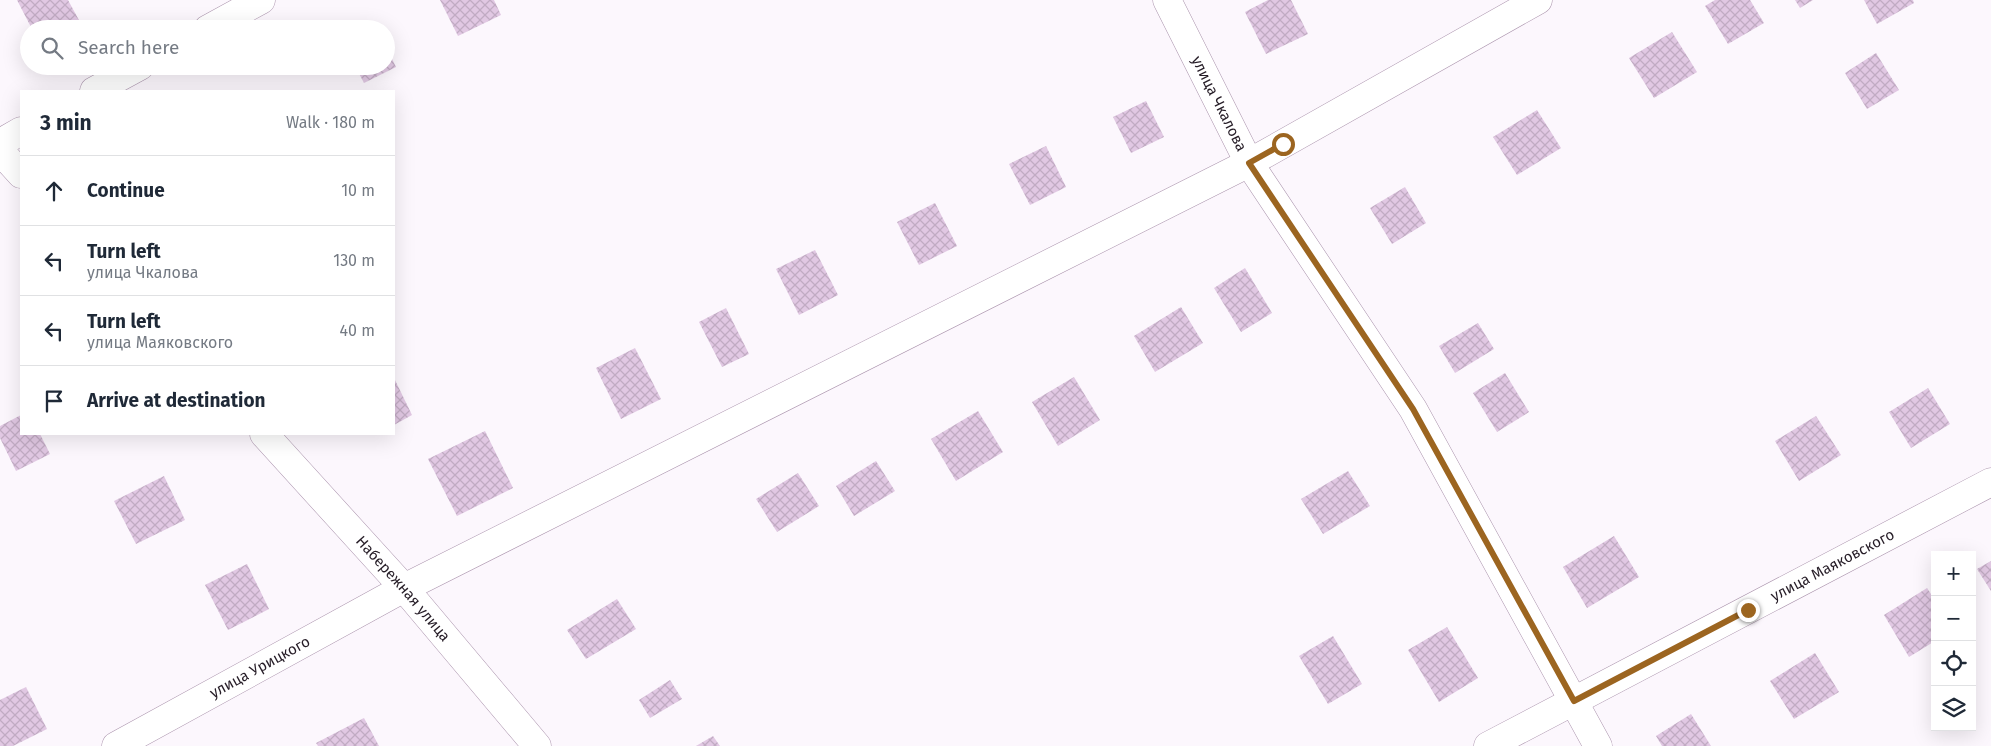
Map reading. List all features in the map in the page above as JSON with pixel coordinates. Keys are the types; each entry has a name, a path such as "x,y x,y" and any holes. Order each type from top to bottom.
{"street":[{"path":"224,20 261,0"},
{"name":"улица Чкалова","path":"1167,0 1249,163 1413,409 1598,746"},
{"name":"улица Урицкого","path":"116,746 404,588 1249,163 1538,0"},
{"path":"96,90 123,75"},
{"path":"0,143 20,132"},
{"path":"0,151 20,173"},
{"name":"Набережная улица","path":"265,435 404,588 537,746"},
{"name":"улица Маяковского","path":"1488,746 1991,482"}],"building":[{"path":"17,0 68,0 79,20 27,20"},
{"path":"440,0 494,0 501,15 458,36"},
{"path":"1268,0 1291,0 1308,34 1266,54 1245,12"},
{"path":"1715,0 1750,0 1764,23 1728,44 1705,6"},
{"path":"1795,0 1813,0 1800,8"},
{"path":"1864,0 1913,0 1914,3 1877,24"},
{"path":"1672,32 1697,72 1654,98 1629,58"},
{"path":"1876,53 1899,90 1867,109 1845,73"},
{"path":"360,75 380,75 364,83"},
{"path":"1146,101 1164,137 1131,153 1113,117"},
{"path":"1537,110 1561,148 1517,175 1493,137"},
{"path":"1046,146 1066,187 1030,205 1009,164"},
{"path":"1405,187 1426,223 1392,244 1370,208"},
{"path":"935,203 957,246 919,265 897,222"},
{"path":"815,250 838,295 799,315 776,269"},
{"path":"1245,268 1272,313 1241,332 1214,288"},
{"path":"1181,307 1203,343 1155,372 1134,336"},
{"path":"726,308 749,354 722,367 699,322"},
{"path":"1478,323 1494,349 1455,373 1439,346"},
{"path":"635,348 661,399 621,419 596,368"},
{"path":"1505,373 1529,412 1497,432 1473,393"},
{"path":"1074,377 1100,420 1058,446 1032,402"},
{"path":"395,380 412,415 395,424"},
{"path":"1928,388 1950,424 1911,448 1889,412"},
{"path":"978,411 1003,452 956,481 931,439"},
{"path":"20,416 20,435 40,435 50,454 16,471 0,438 0,426"},
{"path":"1816,416 1841,455 1799,481 1775,441"},
{"path":"485,431 513,488 457,516 428,459"},
{"path":"876,461 895,491 854,516 836,486"},
{"path":"1348,471 1370,506 1323,534 1301,499"},
{"path":"798,473 819,506 777,532 756,499"},
{"path":"164,476 185,520 136,544 114,501"},
{"path":"1614,536 1639,577 1587,608 1563,567"},
{"path":"1991,561 1991,591 1977,569"},
{"path":"247,564 269,609 228,630 205,585"},
{"path":"1927,588 1931,594 1931,643 1909,657 1884,615"},
{"path":"617,599 636,629 586,659 567,630"},
{"path":"1447,627 1478,678 1439,702 1408,650"},
{"path":"1333,636 1362,684 1328,704 1299,656"},
{"path":"1815,653 1839,692 1794,719 1770,681"},
{"path":"670,680 682,699 650,718 639,700"},
{"path":"26,687 47,729 13,746 0,746 0,700"},
{"path":"1691,714 1711,746 1662,746 1656,736"},
{"path":"364,718 379,746 318,746 316,743"},
{"path":"713,736 720,746 696,746"}],"route":[{"path":"1283,144 1249,163 1413,409 1574,701 1748,610"}]}
